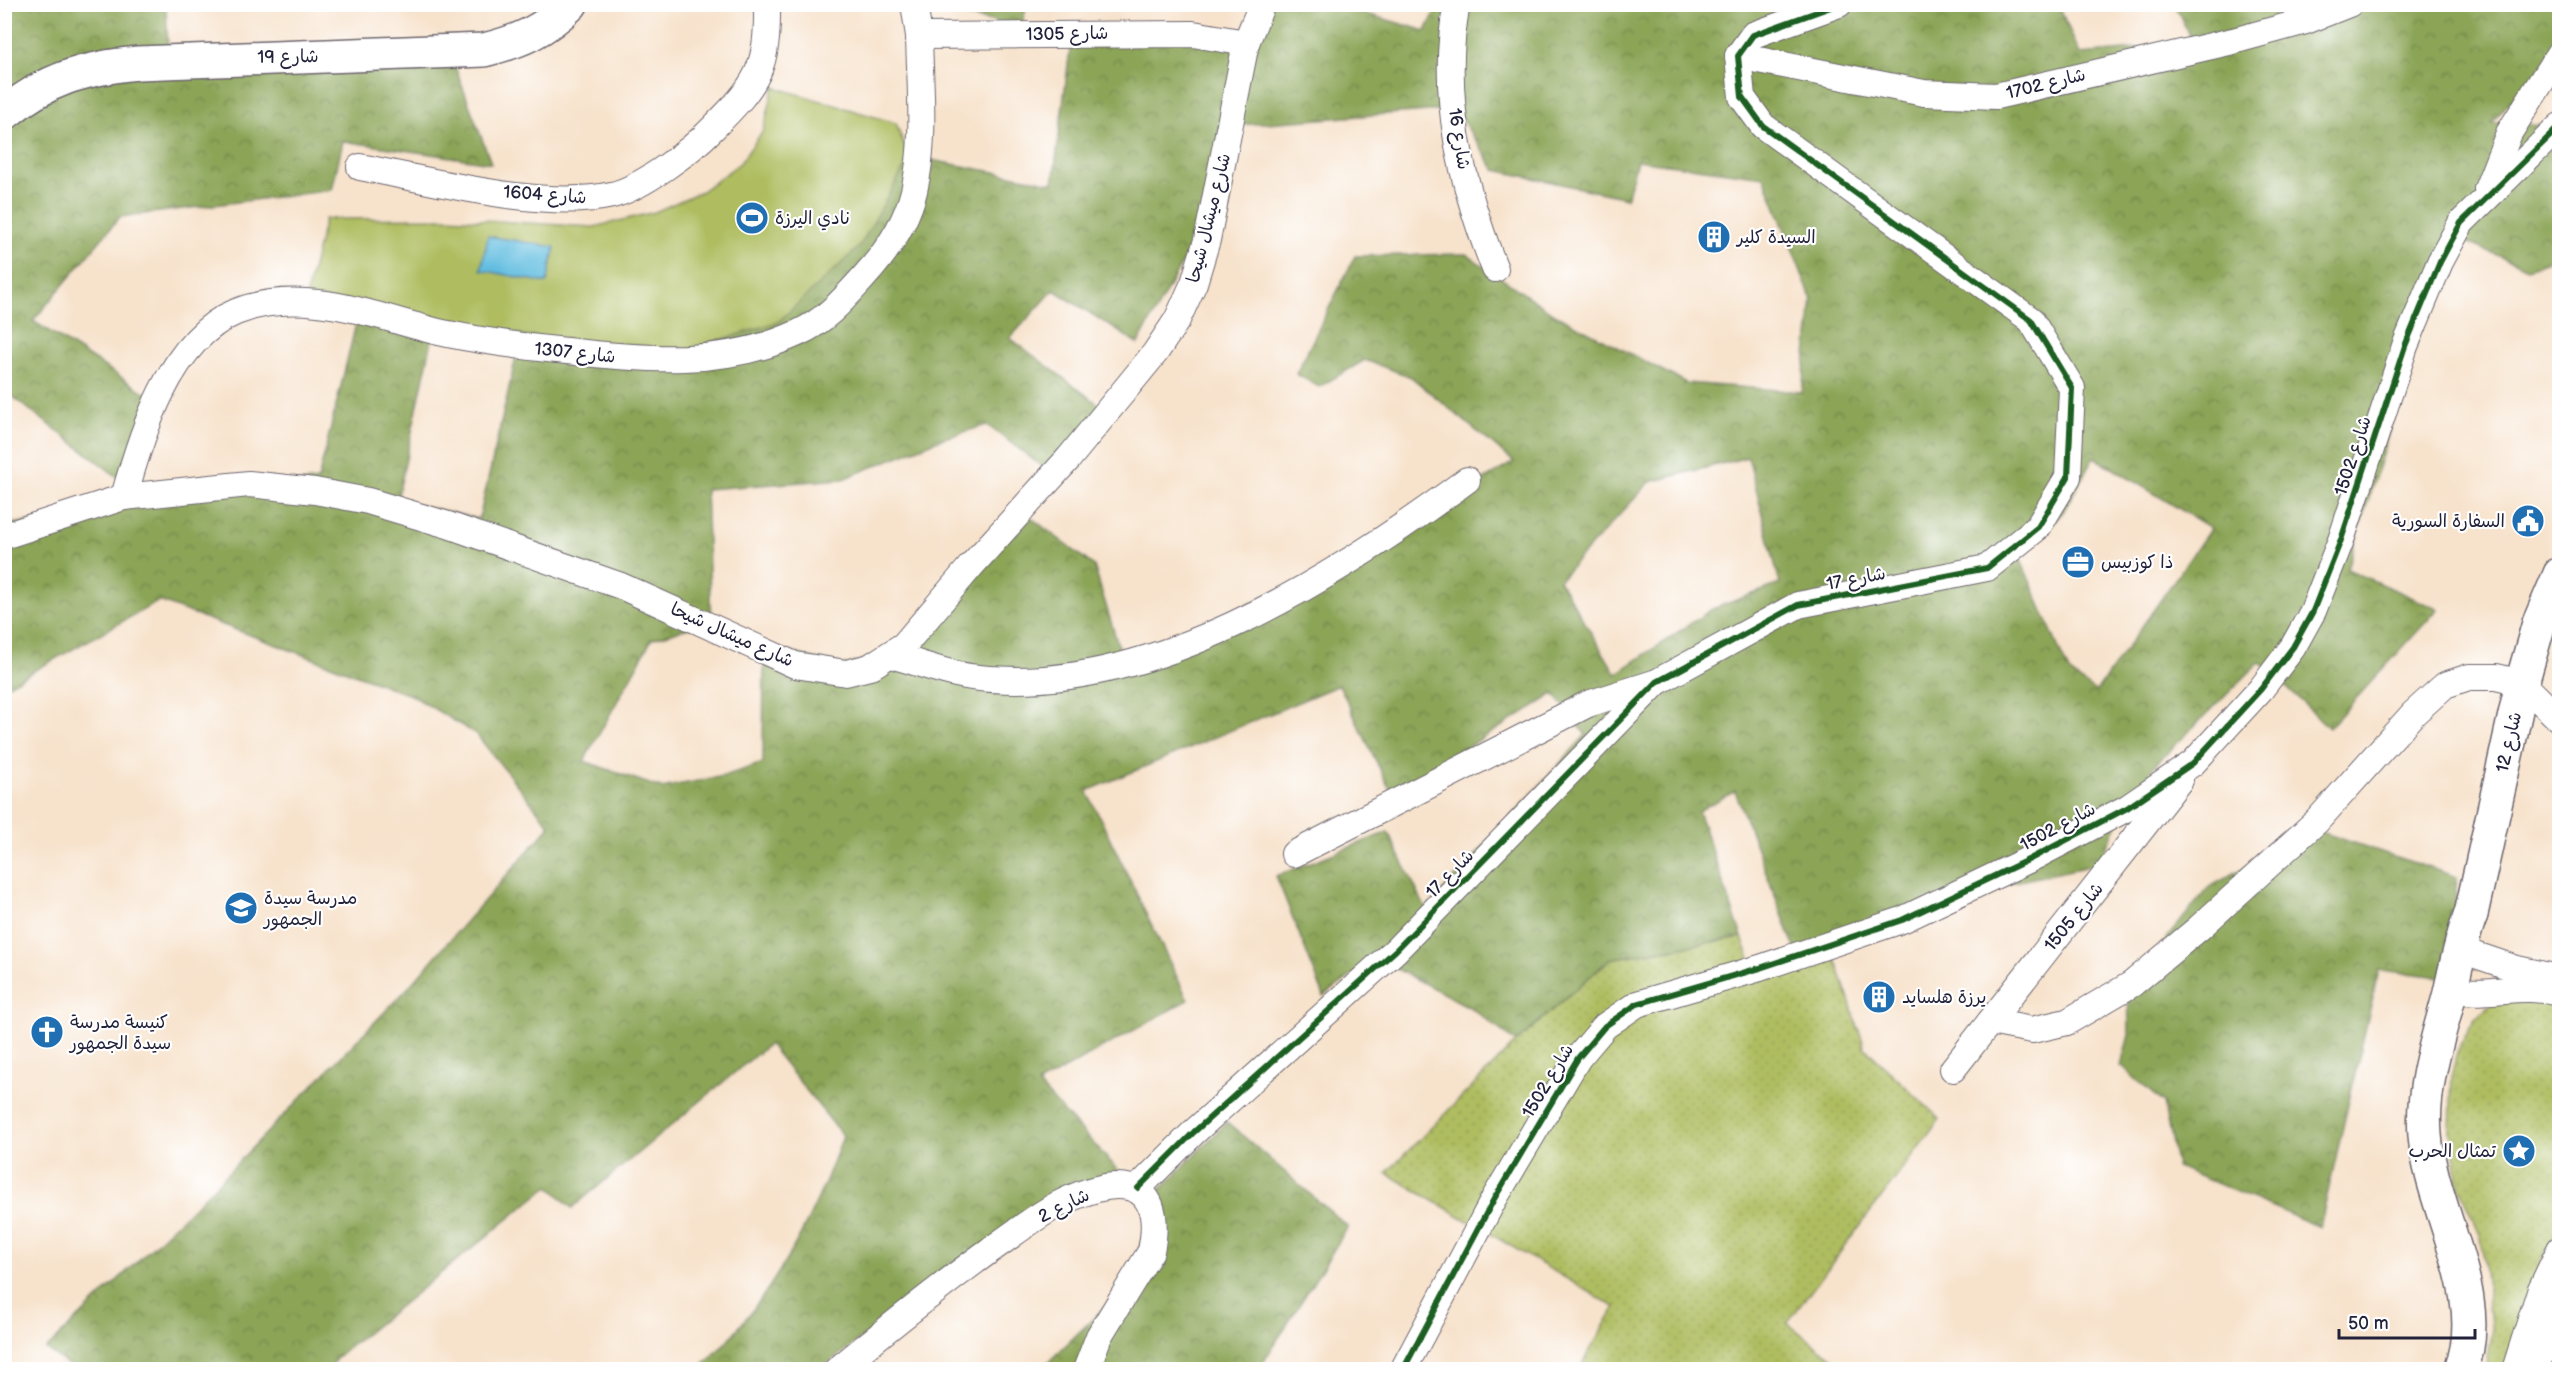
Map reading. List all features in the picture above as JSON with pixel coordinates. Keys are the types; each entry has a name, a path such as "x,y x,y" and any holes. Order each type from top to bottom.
{"main road":[{"name":"شارع 19","path":"11,100 95,67 484,50 519,42 552,23 571,4"},
{"name":"شارع 12","path":"2458,991 2471,914 2522,683 2542,614 2559,574"},
{"path":"2458,991 2434,1046 2425,1104 2425,1135 2433,1185 2464,1284 2469,1341 2461,1370"},
{"path":"2458,991 2439,1105 2439,1134 2446,1181 2470,1254 2480,1310 2483,1340 2476,1370"}],"street":[{"name":"شارع 1604","path":"360,167 523,195 586,199 614,195 675,161 703,139 752,86 765,56 767,4"},
{"path":"914,4 919,36"},
{"name":"شارع ميشال شيحا","path":"4,536 124,497 249,484 315,491 368,501 448,525 621,586 795,665 828,672 857,672 892,655 904,645 1069,458 1155,353 1177,320 1194,283 1207,240 1246,43 1262,4"},
{"name":"شارع 16","path":"1457,4 1450,70 1460,159 1482,235 1495,269"},
{"path":"1738,56 1753,35 1839,4"},
{"name":"شارع 1702","path":"1738,56 1924,93 1996,96 2233,41 2306,21 2349,4"},
{"name":"شارع 1305","path":"919,36 1193,34 1246,43"},
{"name":"شارع 1307","path":"124,497 140,438 176,366 192,344 210,328 234,313 251,307 313,302 354,309 447,334 513,346 661,360 704,357 735,351 798,333 832,312 876,263 901,228 914,190 921,126 919,36"},
{"path":"2484,198 2509,134 2559,52"},
{"name":"شارع 17","path":"1138,1188 1194,1132 1396,950 1657,682 1798,605 1987,568 2038,527 2068,477 2072,388 2031,320 1763,126 1742,97 1738,56"},
{"name":"شارع 1502","path":"1403,1370 1494,1199 1578,1058 1605,1026 1637,1004 1760,968 1902,920 2030,859 2127,808 2193,764 2261,689 2293,647 2313,611 2341,540 2405,346 2440,262 2461,223 2559,126"},
{"path":"892,655 948,672 1018,680 1094,671 1156,656 1229,626 1318,580 1416,518 1467,480"},
{"path":"1990,1022 2032,1030 2067,1022 2132,984 2199,928 2317,822 2413,714 2445,685 2469,677 2496,677 2522,683 2559,720"},
{"path":"1294,854 1588,704 1657,682"},
{"name":"شارع 1505","path":"1953,1069 2193,764"},
{"path":"2465,951 2511,967 2559,979"},
{"path":"2458,991 2534,987 2559,994"},
{"name":"شارع 2","path":"837,1370 925,1297 1056,1206 1100,1189 1117,1186 1138,1188"},
{"path":"1086,1370 1099,1336 1151,1251 1152,1211 1148,1200 1138,1188"},
{"path":"2515,1370 2540,1291 2559,1249"},
{"path":"2535,1370 2559,1299"}],"green space":[{"path":"1254,4 1336,5 1426,31 1439,4 2058,4 2080,54 2193,44 2175,5 2283,5 2292,32 2353,5 2559,4 2559,48 2491,123 2556,125 2559,120 2559,257 2528,268 2449,235 2347,569 2438,609 2329,728 2260,662 2155,765 2119,820 2099,864 1996,886 1796,951 1735,791 1698,811 1742,937 1610,959 1516,1042 1471,1008 1376,958 1324,996 1276,876 1388,832 1426,909 1586,735 1554,694 1392,794 1339,685 1087,791 1188,1000 1038,1084 1121,1173 978,1252 820,1369 699,1369 724,1345 746,1318 767,1291 785,1262 817,1201 843,1136 769,1044 572,1208 549,1186 337,1357 330,1369 74,1369 46,1349 201,1200 406,990 550,826 476,734 413,696 159,601 5,687 4,525 318,480 360,307 436,322 397,500 479,519 521,335 909,159 920,158 1053,183 1072,33 1243,31","holes":["1455,109 1495,170 1627,198 1637,160 1764,177 1812,300 1802,392 1686,383 1551,312 1466,254 1355,256 1296,374 1319,387 1365,360 1411,377 1514,462 1332,569 1122,658 1094,566 1016,506 889,651 845,666 764,646 763,763 724,776 661,788 584,761 652,639 711,621 706,489 843,479 941,439 987,425 1047,470 1105,409 1010,338 1054,290 1138,344 1196,237 1238,125","1748,457 1780,584 1712,609 1616,674 1559,580 1650,482","2094,457 2211,528 2096,692 2069,672 2020,558 2063,512"]},
{"path":"4,5 166,5 168,51 446,42 491,163 343,141 332,190 120,217 33,321 152,397 119,478 5,391"},
{"path":"910,5 1027,5 1021,27"},
{"name":"نادي اليرزة","path":"774,87 896,123 909,159 859,247 778,322 688,350 538,337 413,319 306,295 325,219 448,218 594,227 655,212 702,191 740,163 763,131"},
{"path":"2312,829 2457,877 2449,978 2379,970 2320,1227 2177,1167 2163,1103 2121,1066 2129,1035 2128,985 2208,888"},
{"path":"1742,937 1756,975 1835,958 1865,1048 1940,1119 1787,1323 1847,1369 1579,1369 1615,1307 1386,1173 1516,1042 1610,959"},
{"path":"2516,996 2559,1007 2559,1228 2541,1261 2506,1369 2486,1369 2492,1333 2481,1237 2459,1188 2450,1130 2452,1073 2460,1045 2474,1020 2493,1002"},
{"path":"1227,1122 1348,1227 1259,1369 1040,1370 1105,1307 1132,1273 1156,1194"}],"water":[{"path":"488,236 555,247 547,283 481,270"}],"cycle path":[{"path":"1138,1188 1194,1132 1396,950 1657,682 1798,605 1987,568 2038,527 2068,477 2072,388 2031,320 1763,126 1742,97 1738,56 1753,35 1839,4"},
{"path":"1403,1370 1494,1199 1578,1058 1605,1026 1637,1004 1760,968 1902,920 2030,859 2127,808 2193,763 2261,689 2293,647 2313,611 2341,540 2405,346 2440,262 2461,223 2560,126"}],"place":[{"name":"نادي اليرزة","path":"752,218"},
{"name":"السيدة كلير","path":"1714,237"},
{"name":"السفارة السورية","path":"2528,521"},
{"name":"ذا كوزبيس","path":"2078,562"},
{"name":"مدرسة سيدة الجمهور","path":"241,908"},
{"name":"يرزة هلسايد","path":"1879,997"},
{"name":"كنيسة مدرسة سيدة الجمهور","path":"47,1032"},
{"name":"تمثال الحرب","path":"2519,1151"}]}
